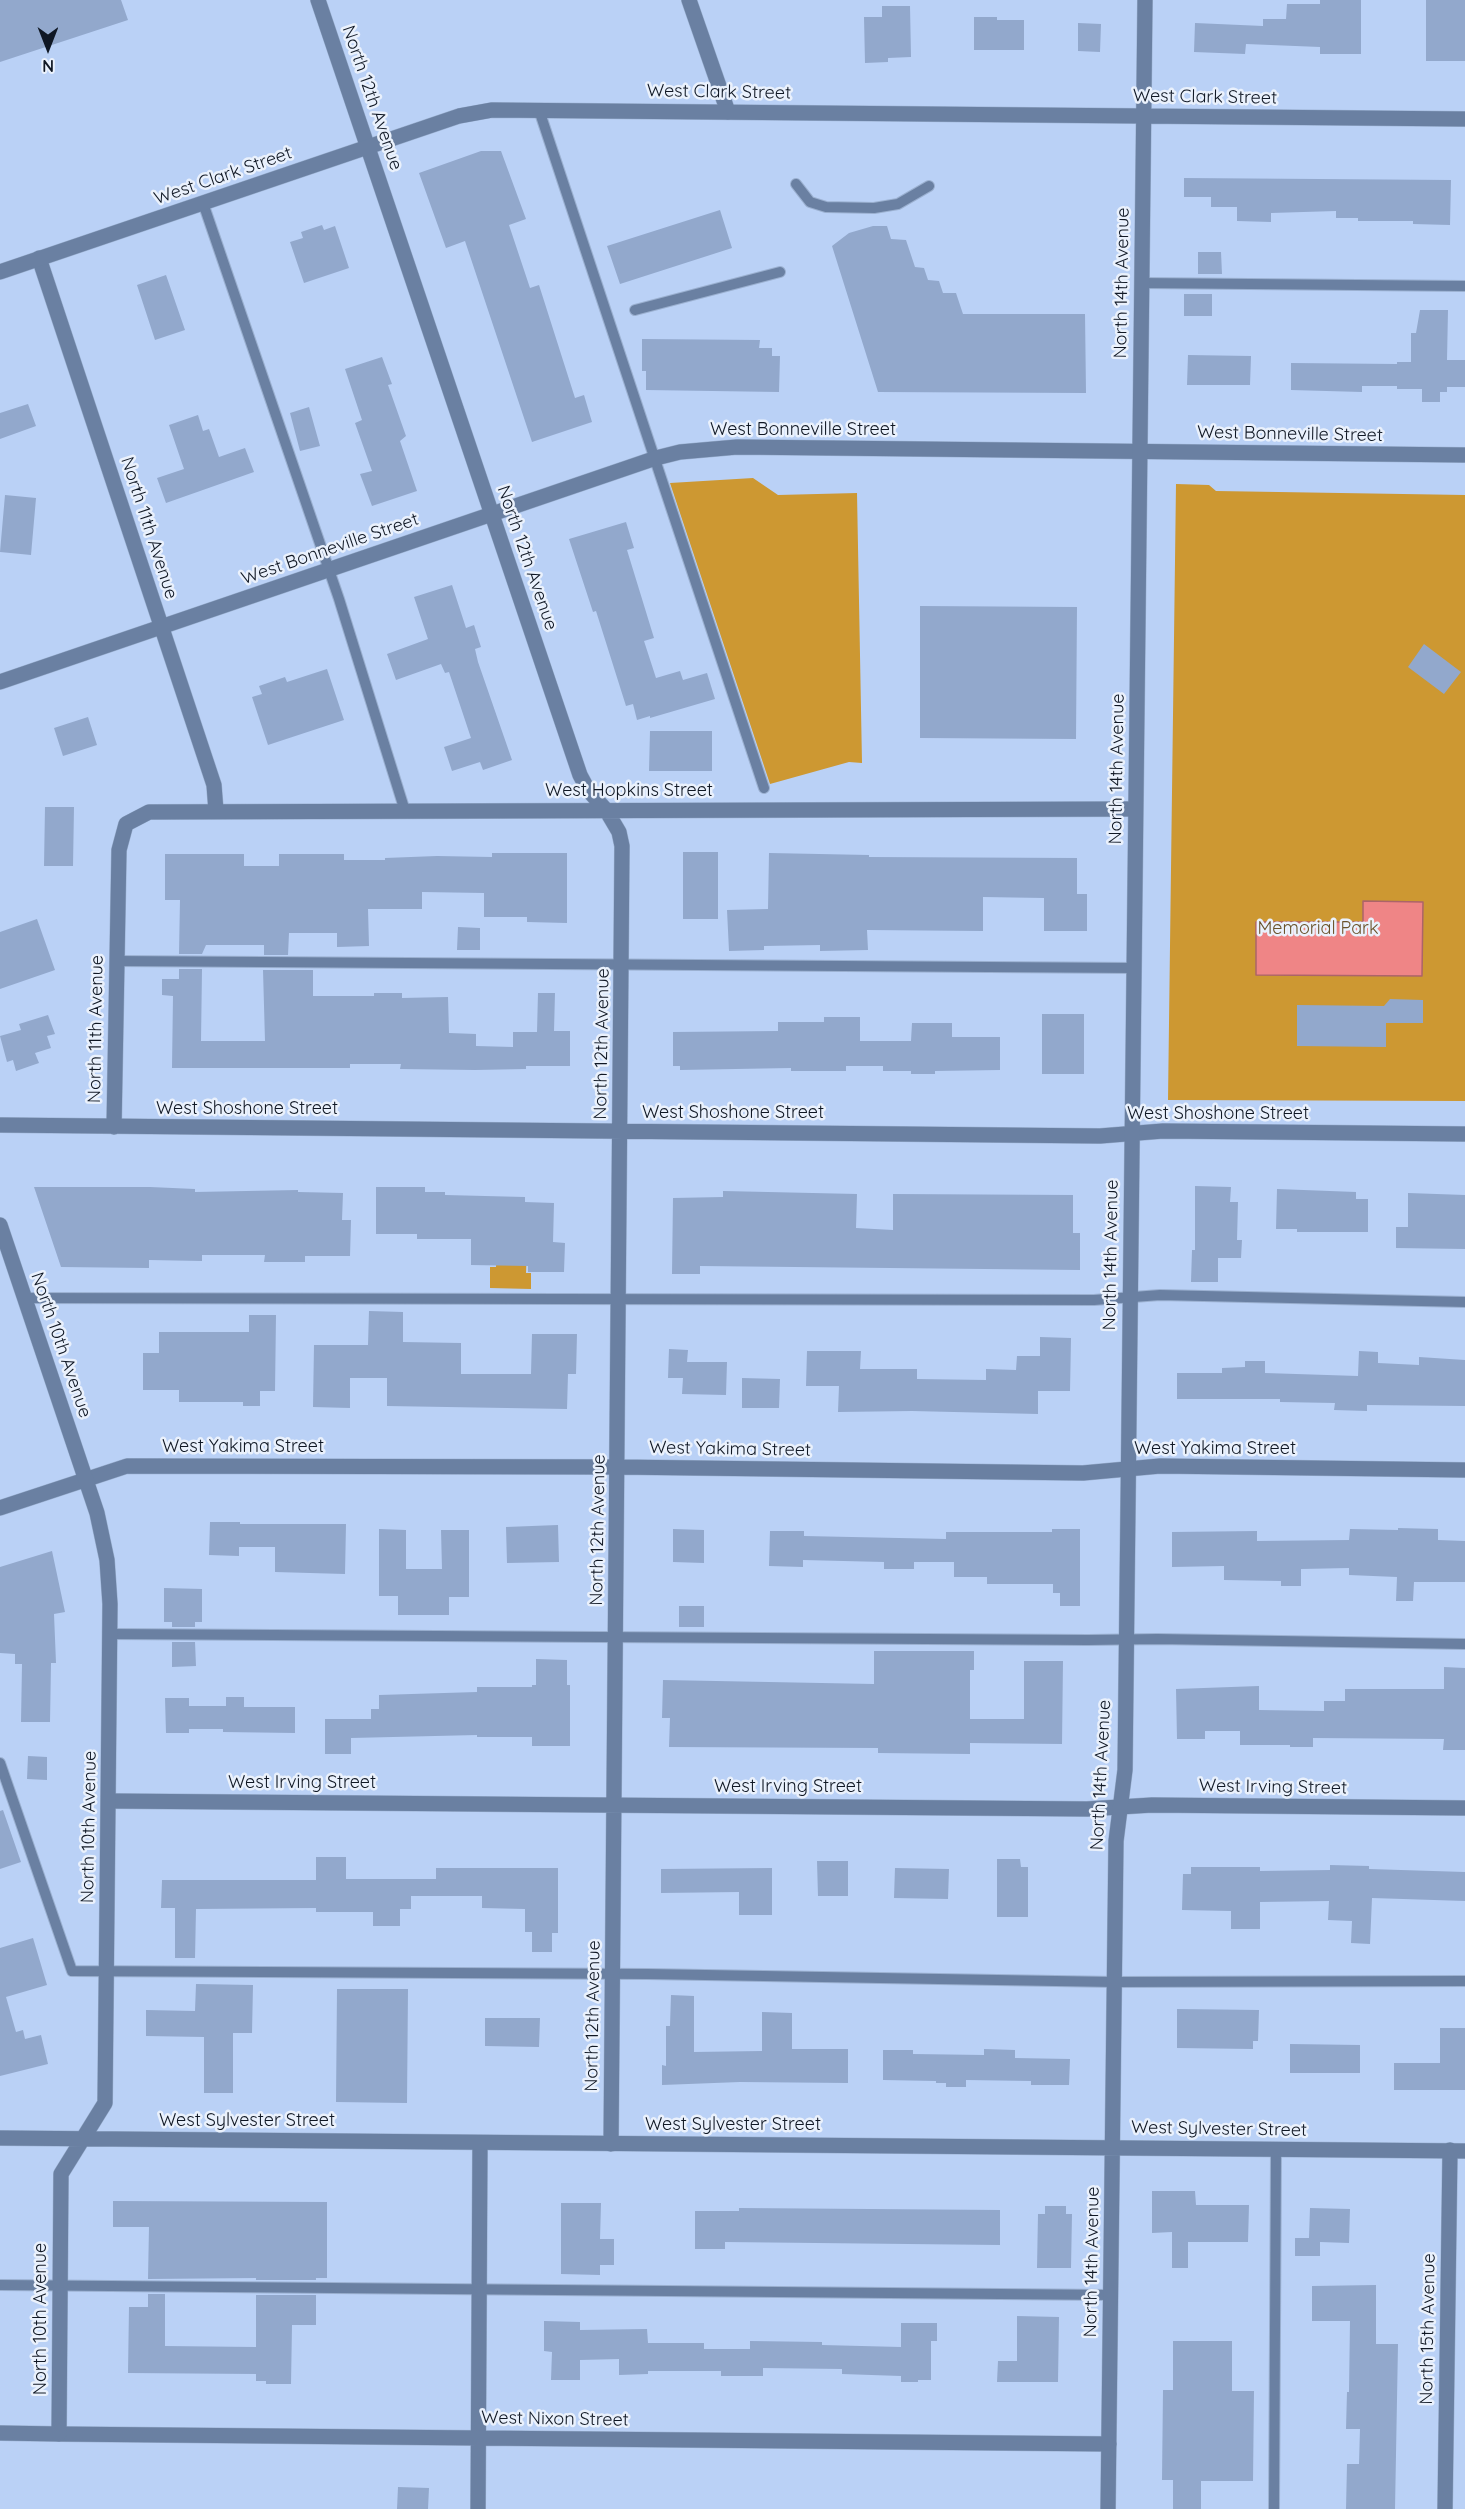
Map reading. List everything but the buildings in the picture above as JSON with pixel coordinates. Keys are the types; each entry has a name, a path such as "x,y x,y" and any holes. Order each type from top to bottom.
{"street":[{"name":"North 12th Avenue","path":"318,0 580,775 588,790 606,810 619,832 622,846 623,963 611,2144"},
{"path":"689,0 728,112"},
{"name":"North 14th Avenue","path":"1108,2509 1116,1840 1125,1770 1145,0"},
{"name":"West Clark Street","path":"0,272 474,112 492,110 1465,119"},
{"name":"North 11th Avenue","path":"39,258 214,785 216,811"},
{"name":"West Bonneville Street","path":"0,682 656,458 680,452 737,447 1465,455"},
{"name":"West Hopkins Street","path":"126,824 149,812 216,811 1135,809"},
{"name":"North 11th Avenue","path":"114,1127 119,850 126,824"},
{"name":"West Shoshone Street","path":"0,1125 1100,1136 1132,1133 1465,1134"},
{"name":"North 10th Avenue","path":"0,1225 97,1513 107,1560 110,1634 110,1801 105,2103 61,2174 59,2434"},
{"name":"West Yakima Street","path":"0,1509 127,1466 618,1467 1083,1473 1170,1466 1465,1470"},
{"name":"West Irving Street","path":"110,1801 1087,1809 1120,1807 1465,1808"},
{"name":"West Sylvester Street","path":"0,2139 1457,2150"},
{"path":"478,2509 480,2143"},
{"name":"North 15th Avenue","path":"1445,2509 1457,2150"},
{"name":"West Nixon Street","path":"0,2433 1109,2444"}],"lane":[{"path":"539,110 764,788"},
{"path":"796,184 810,202 826,207 874,208 898,204 929,186"},
{"path":"203,203 327,571 339,599 405,811"},
{"path":"635,310 780,272"},
{"path":"1142,283 1465,286"},
{"path":"117,961 1134,968"},
{"path":"25,1298 1094,1300 1172,1295 1465,1302"},
{"path":"110,1634 1126,1639 1465,1644"},
{"path":"0,1762 72,1971 613,1974 1114,1982 1465,1981"},
{"path":"1274,2509 1276,2149"},
{"path":"0,2285 1111,2295"}],"green space":[{"path":"753,478 778,495 857,493 862,763 849,762 770,784 670,483"},
{"name":"Memorial Park","path":"1176,484 1209,485 1216,491 1465,495 1465,1101 1168,1100"},
{"path":"497,1244 527,1245 526,1273 531,1273 531,1289 490,1288 490,1267 496,1267"}],"shaded area":[{"path":"1363,901 1423,902 1422,976 1256,975 1256,922 1363,922"}]}
